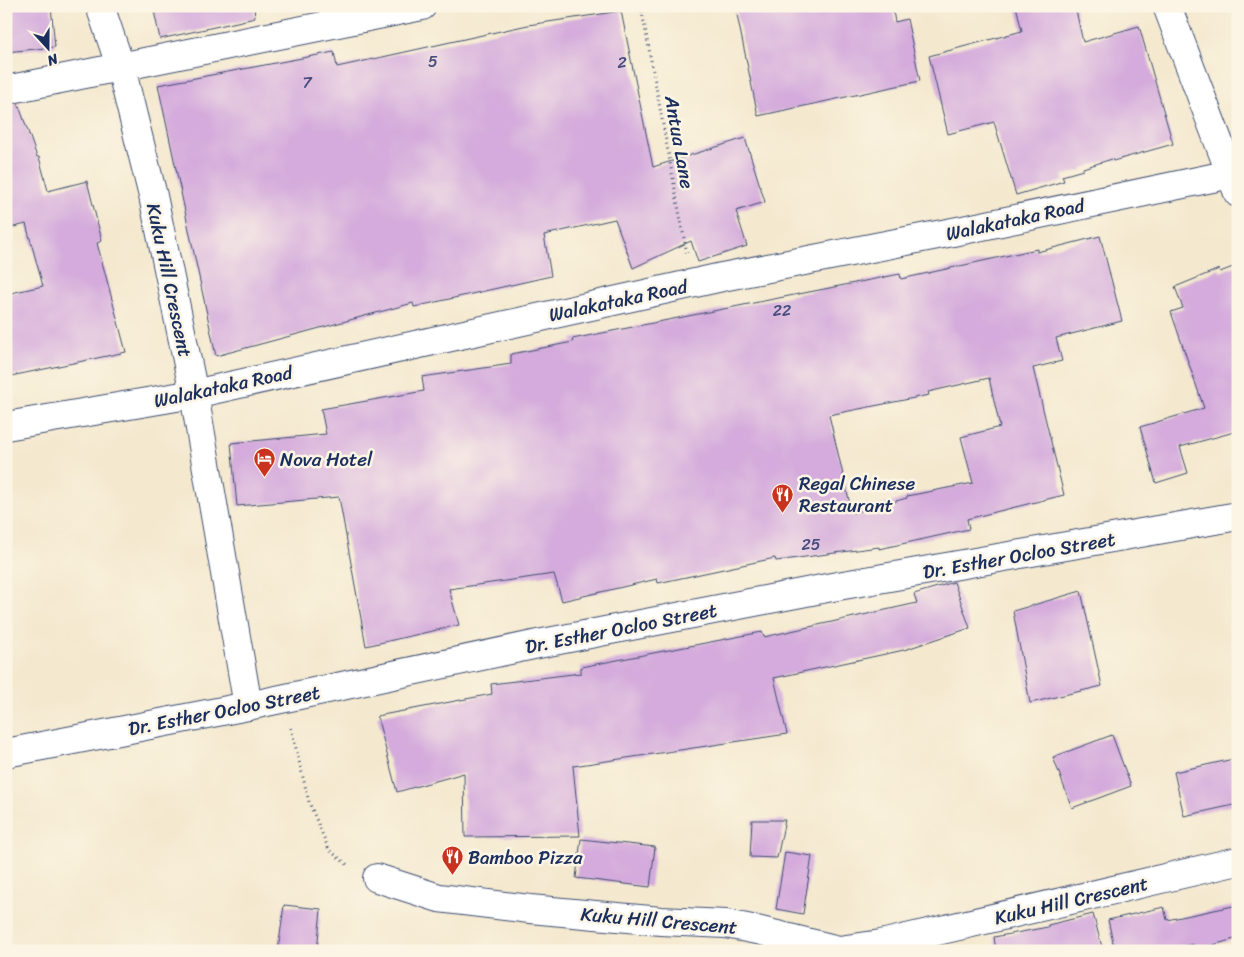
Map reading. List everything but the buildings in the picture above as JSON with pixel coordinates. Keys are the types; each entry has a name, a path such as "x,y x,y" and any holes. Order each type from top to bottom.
{"street":[{"name":"Kuku Hill Crescent","path":"100,6 122,68 153,196 194,394 248,706"},
{"path":"6,90 422,6"},
{"path":"1167,6 1234,183"},
{"name":"Walakataka Road","path":"6,426 194,394 692,284 963,230 1234,183"},
{"name":"Dr. Esther Ocloo Street","path":"6,753 248,706 538,644 812,591 1238,516"},
{"name":"Kuku Hill Crescent","path":"378,878 440,898 549,911 661,921 726,924 839,950 881,944 1238,861"}],"path":[{"name":"Antua Lane","path":"641,6 692,284"},
{"path":"284,698 309,802 329,850 348,866 378,878"}],"place":[{"name":"Nova Hotel","path":"264,478"},
{"name":"Regal Chinese Restaurant","path":"783,513"},
{"name":"Bamboo Pizza","path":"452,876"}]}
